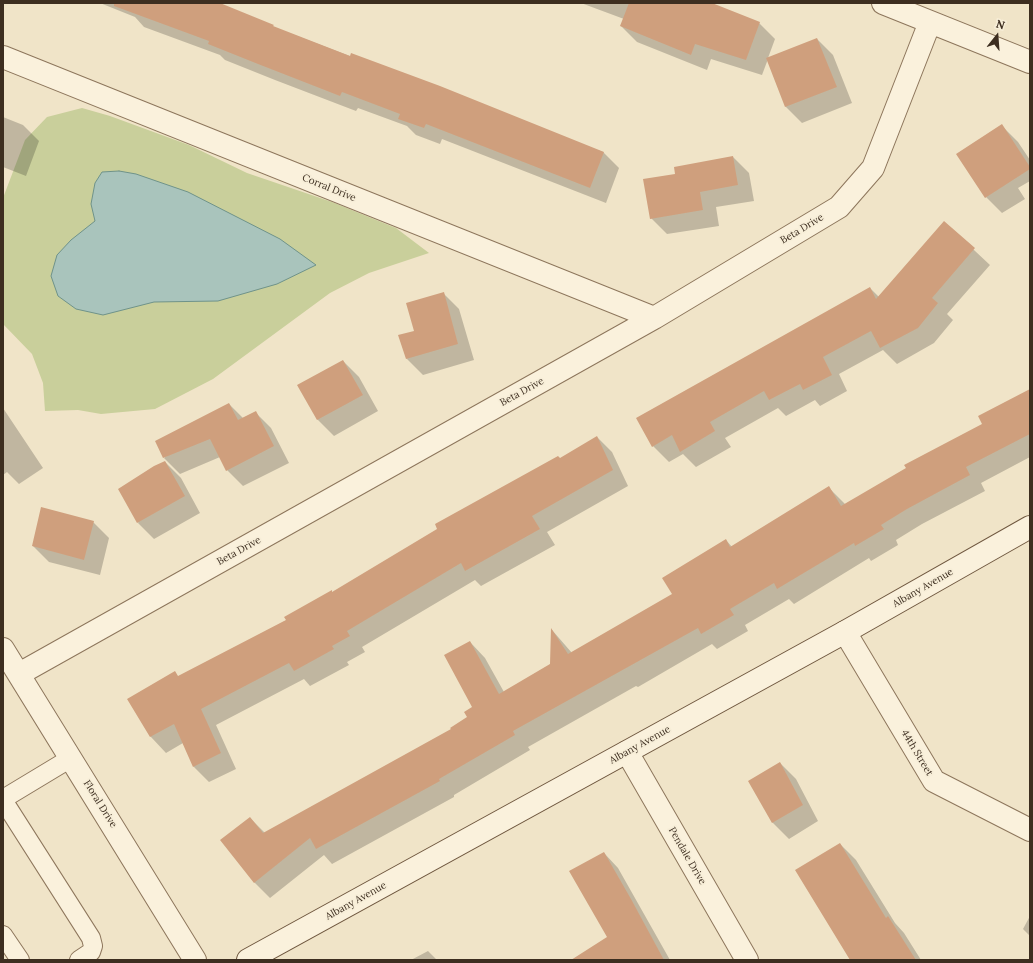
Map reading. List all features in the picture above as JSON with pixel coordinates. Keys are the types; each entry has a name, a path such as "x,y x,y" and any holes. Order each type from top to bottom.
{"street":[{"path":"883,3 1030,62"},
{"name":"Beta Drive","path":"19,674 654,318 839,207 873,168 930,22"},
{"name":"Corral Drive","path":"3,58 654,318"},
{"name":"Albany Avenue","path":"248,960 845,632 1030,527"},
{"name":"44th Street","path":"845,632 934,781 1030,830"},
{"name":"Floral Drive","path":"3,649 196,960"},
{"name":"Pendale Drive","path":"627,752 747,960"}],"lane":[{"path":"71,758 3,800 91,938 93,946 91,952 79,960"},
{"path":"3,935 20,960"}],"green space":[{"path":"82,108 110,116 189,145 247,173 332,202 396,228 429,253 369,273 330,293 213,379 155,409 101,414 78,410 45,411 43,383 32,354 3,324 3,198 25,140 47,117"}],"water":[{"path":"119,171 136,174 188,192 280,239 316,265 277,284 218,301 154,302 103,315 76,309 58,296 51,276 57,255 71,240 95,221 91,204 95,183 102,172"}],"building":[{"path":"114,3 220,3 274,25 273,26 350,56 351,53 440,86 604,152 590,188 426,124 424,128 398,119 400,114 342,92 340,96 208,44 209,41 114,6"},
{"path":"629,3 712,3 760,22 746,60 695,44 691,55 620,26"},
{"path":"817,38 837,87 785,107 766,58"},
{"path":"1002,124 1030,169 985,198 956,154"},
{"path":"733,156 738,185 700,192 703,210 650,219 643,179 675,174 674,167"},
{"path":"944,221 975,248 932,298 938,303 918,328 880,348 871,331 823,357 832,375 803,390 800,384 769,400 764,391 710,422 715,431 680,452 672,435 652,447 636,418 870,287 876,299"},
{"path":"444,292 458,344 406,359 398,335 414,331 406,303"},
{"path":"343,360 363,395 317,420 297,385"},
{"path":"1030,389 1030,434 966,467 970,475 907,509 881,525 884,529 855,546 854,543 777,589 774,583 730,609 734,615 701,634 698,628 513,731 515,735 439,779 440,781 316,849 310,838 254,883 220,840 250,817 263,833 451,729 450,728 467,717 464,712 472,707 444,655 470,641 499,694 550,664 551,628 568,654 672,594 662,578 726,539 730,547 829,486 841,506 906,468 904,465 982,424 978,416"},
{"path":"229,403 238,420 256,411 274,446 226,471 210,439 163,458 155,441"},
{"path":"597,436 613,470 532,516 540,529 465,571 461,563 347,631 350,636 332,646 334,649 294,671 289,663 201,709 221,753 193,767 174,724 150,737 127,699 175,671 178,676 286,620 284,617 332,590 332,592 437,529 435,524 558,456 560,458"},
{"path":"165,461 185,496 137,523 118,489 154,466"},
{"path":"41,507 94,521 84,560 32,546"},
{"path":"780,762 803,805 772,823 748,781"},
{"path":"840,843 886,918 888,916 916,960 850,960 795,870"},
{"path":"604,852 664,960 571,960 607,937 569,871"}]}
